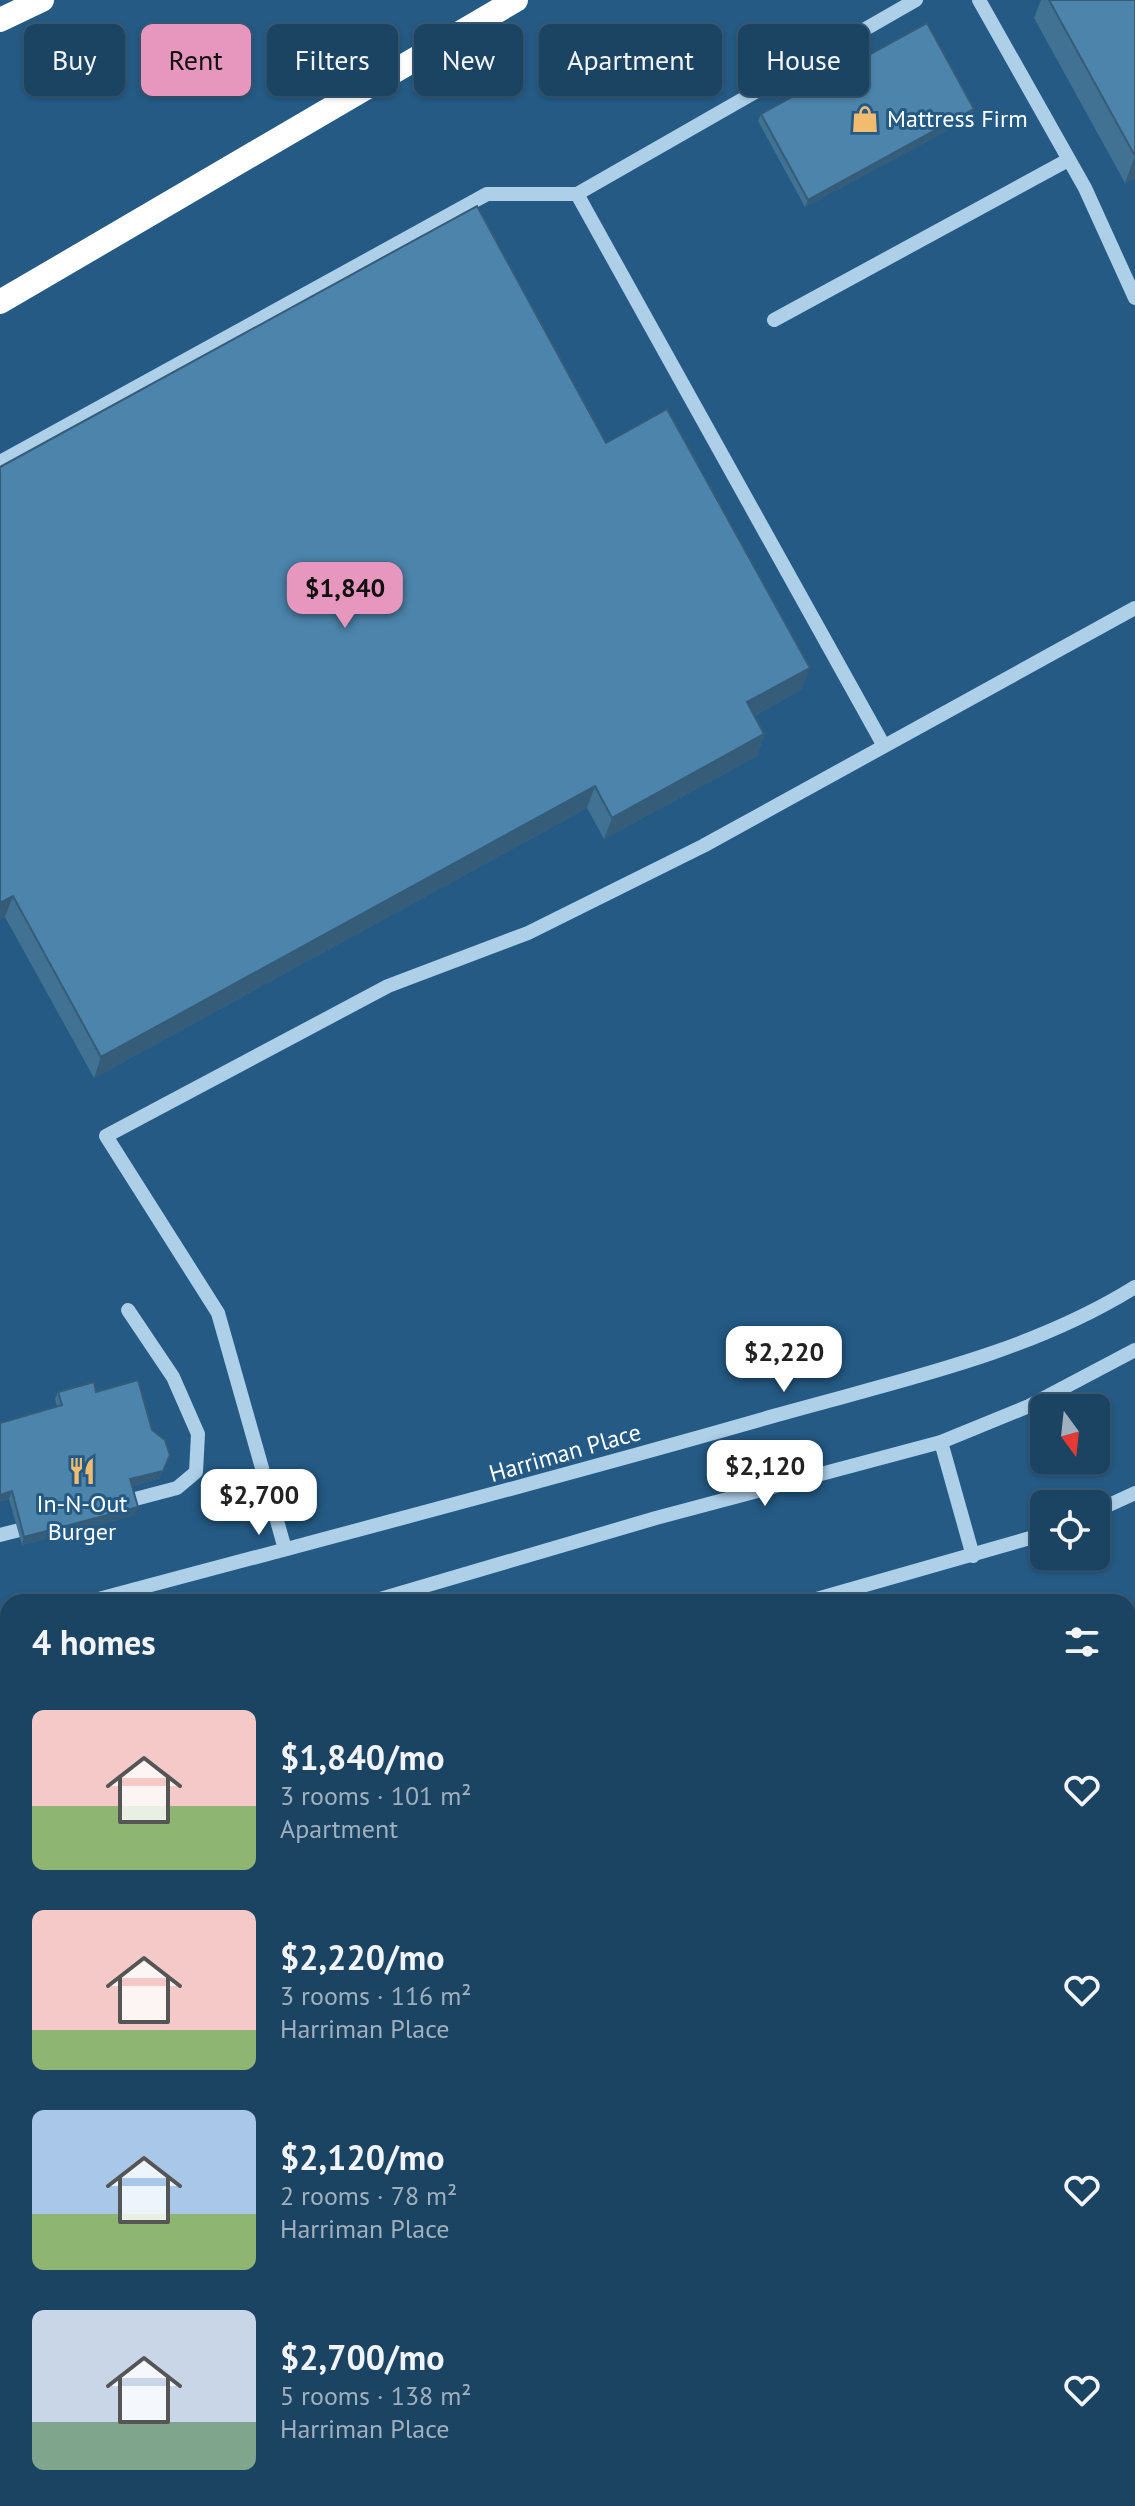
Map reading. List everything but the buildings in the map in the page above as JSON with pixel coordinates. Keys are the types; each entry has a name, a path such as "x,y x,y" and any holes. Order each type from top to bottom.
{"highway":[{"path":"0,20 42,0"},
{"path":"0,302 516,0"}],"street":[{"path":"0,462 487,194 577,194 916,0"},
{"path":"979,0 1085,188 1135,298"},
{"path":"774,320 1068,160"},
{"path":"577,194 884,746"},
{"path":"285,1549 218,1313 106,1136 388,986 528,933 695,849 1135,608"},
{"name":"Harriman Place","path":"118,1594 440,1510 961,1362 1050,1329 1135,1287"},
{"path":"103,1508 177,1488 196,1472 198,1434 173,1377 128,1310"},
{"path":"397,1594 656,1518 941,1442 1029,1406 1135,1350"},
{"path":"941,1442 973,1556"},
{"path":"1110,1505 1135,1493"},
{"path":"0,1535 46,1523"},
{"path":"835,1594 1030,1538"}],"place":[{"name":"Mattress Firm","path":"865,119"},
{"name":"In-N-Out Burger","path":"82,1471"}]}
